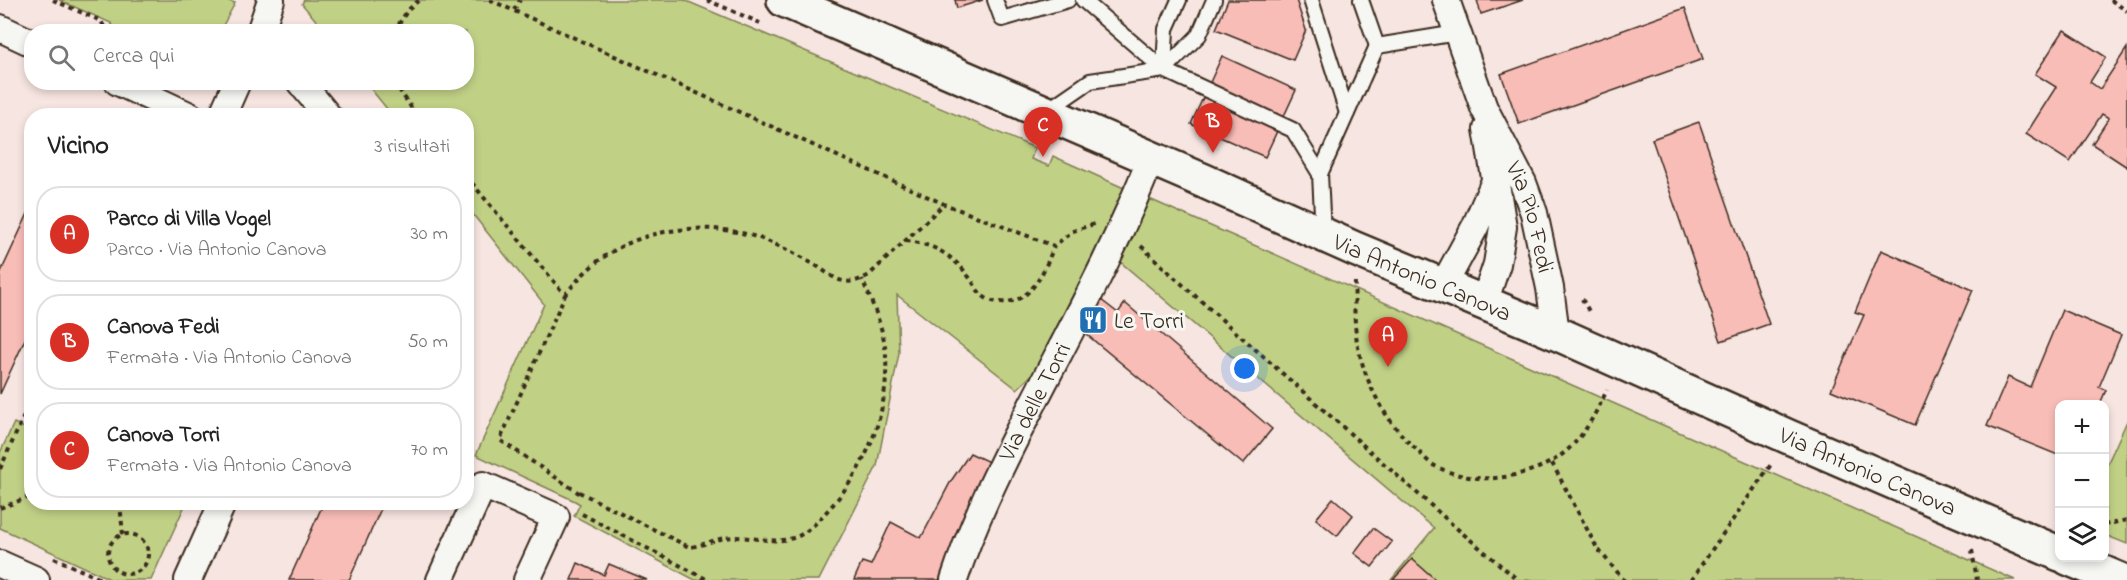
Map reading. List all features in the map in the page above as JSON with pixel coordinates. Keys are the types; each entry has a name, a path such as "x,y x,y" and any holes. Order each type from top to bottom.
{"street":[{"path":"263,24 271,0"},
{"name":"Via Antonio Canova","path":"784,0 1151,158 1355,249 1556,333 2055,552"},
{"name":"Via Pio Fedi","path":"1446,0 1484,108 1523,183 1534,213 1546,266 1556,333"},
{"path":"0,28 24,39"},
{"path":"135,90 173,108"},
{"path":"226,108 233,90"},
{"path":"307,90 321,108"},
{"name":"Via Pio Fedi","path":"1484,108 1503,227 1497,264 1484,303"},
{"name":"Via delle Torri","path":"954,580 969,534 1122,228 1151,158"},
{"name":"Via Pio Fedi","path":"1443,286 1475,227 1495,181"},
{"path":"474,505 483,485 562,512 527,580"},
{"path":"188,580 219,510"},
{"path":"440,580 472,510"},
{"path":"2077,562 2120,580"},
{"path":"0,564 36,580"}],"lane":[{"path":"995,0 1002,19 1068,0"},
{"path":"1083,0 1164,70 1293,130 1320,174"},
{"path":"1164,70 1166,29 1179,0"},
{"path":"1045,112 1090,81 1164,70 1199,35 1214,0"},
{"path":"1311,0 1347,113"},
{"path":"1323,235 1320,174 1377,46 1361,0"},
{"path":"1377,46 1457,33"}],"path":[{"path":"53,0 101,21 103,24"},
{"path":"399,24 407,11 419,0"},
{"path":"490,0 944,204 1054,246"},
{"path":"514,10 520,0"},
{"path":"2111,0 2127,11"},
{"path":"399,90 412,108"},
{"path":"474,186 565,295"},
{"path":"862,279 883,335 886,357 884,396 874,438 858,471 841,497 810,529 792,538 779,540 724,538 701,546 689,547 579,492 500,440 565,295 588,270 618,248 641,239 685,230 734,231 798,255 842,281 858,281 906,241 944,204"},
{"path":"906,241 925,244 937,249 961,267 983,296 1004,303 1025,295 1034,287 1054,246 1073,231 1086,225 1100,224 1122,228 1182,285 1518,580"},
{"path":"1355,249 1354,318 1363,365 1374,394 1389,420 1409,443 1433,465 1458,476 1487,479 1506,477 1530,472 1552,463 1569,450 1593,420 1621,362"},
{"path":"0,469 24,416"},
{"path":"1691,580 1789,437"},
{"path":"1552,463 1597,548 1624,580"},
{"path":"579,492 575,501 562,512 708,580"},
{"path":"0,508 24,499"},
{"path":"121,510 123,535"},
{"path":"2109,524 2127,520"},
{"path":"130,534 142,539 148,550 147,563 138,573 131,575 118,572 109,562 109,548 112,542 123,535 130,534"}],"green space":[{"path":"59,0 226,0 235,3 224,24 111,23"},
{"path":"304,0 684,0 1035,148 1031,159 1049,166 1053,156 1126,189 1111,225 1039,368 1017,389 897,295 899,353 877,466 819,580 695,580 574,516 580,504 575,501 476,455 544,304 474,216 474,108 386,108 372,90 474,90 474,24 319,24 302,4"},
{"path":"1147,198 2015,580 1391,580 1434,528 1118,260"},
{"path":"2127,421 2127,544 2109,537 2109,460"},
{"path":"14,423 24,428 24,510 183,510 151,580 112,580 0,528 0,453"}],"building":[{"path":"955,0 983,0 957,8"},
{"path":"1228,0 1296,0 1306,30 1293,60 1216,29"},
{"path":"1477,0 1523,0 1481,14"},
{"path":"1685,8 1703,59 1519,124 1501,74"},
{"path":"2064,30 2106,57 2090,82 2100,89 2127,48 2127,167 2092,144 2109,118 2102,114 2070,162 2026,134 2056,87 2035,74"},
{"path":"1222,56 1296,90 1265,157 1191,124"},
{"path":"1699,122 1769,324 1721,341 1652,139"},
{"path":"24,222 24,342 0,394 0,274"},
{"path":"1881,250 1973,290 1915,425 1831,390 1864,315 1855,312"},
{"path":"1096,296 1118,313 1125,303 1272,429 1243,464 1080,329"},
{"path":"2062,310 2121,335 2099,387 2106,390 2102,400 2055,400 2055,454 1987,426 2008,377 2030,387"},
{"path":"970,453 991,463 943,580 854,580 862,562 871,565 891,522 921,538 951,481"},
{"path":"1333,498 1353,515 1337,536 1316,519"},
{"path":"320,510 380,510 349,580 289,580"},
{"path":"1373,528 1392,542 1372,567 1354,553"},
{"path":"1412,559 1436,580 1393,580"},
{"path":"578,563 604,575 609,564 647,580 571,580"}],"place":[{"name":"Canova Fedi","path":"1213,153"},
{"name":"Canova Torri","path":"1043,157"},
{"name":"Le Torri","path":"1093,320"},
{"name":"Parco di Villa Vogel","path":"1388,367"}]}
